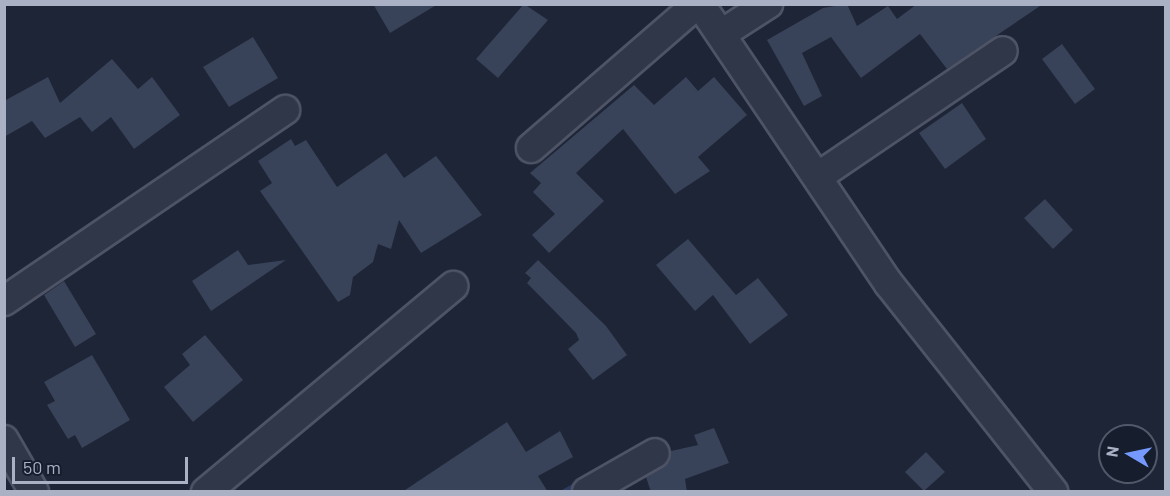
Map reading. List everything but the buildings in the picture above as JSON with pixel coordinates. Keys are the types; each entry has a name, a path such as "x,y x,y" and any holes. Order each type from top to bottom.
{"street":[{"path":"531,148 699,4 723,33 889,284 1053,492"},
{"path":"723,33 768,4"},
{"path":"819,176 1003,51"},
{"path":"4,301 285,110"},
{"path":"206,492 453,286"},
{"path":"4,441 33,492"},
{"path":"587,492 655,453"}],"waterway":[{"path":"564,492 580,483"}]}
